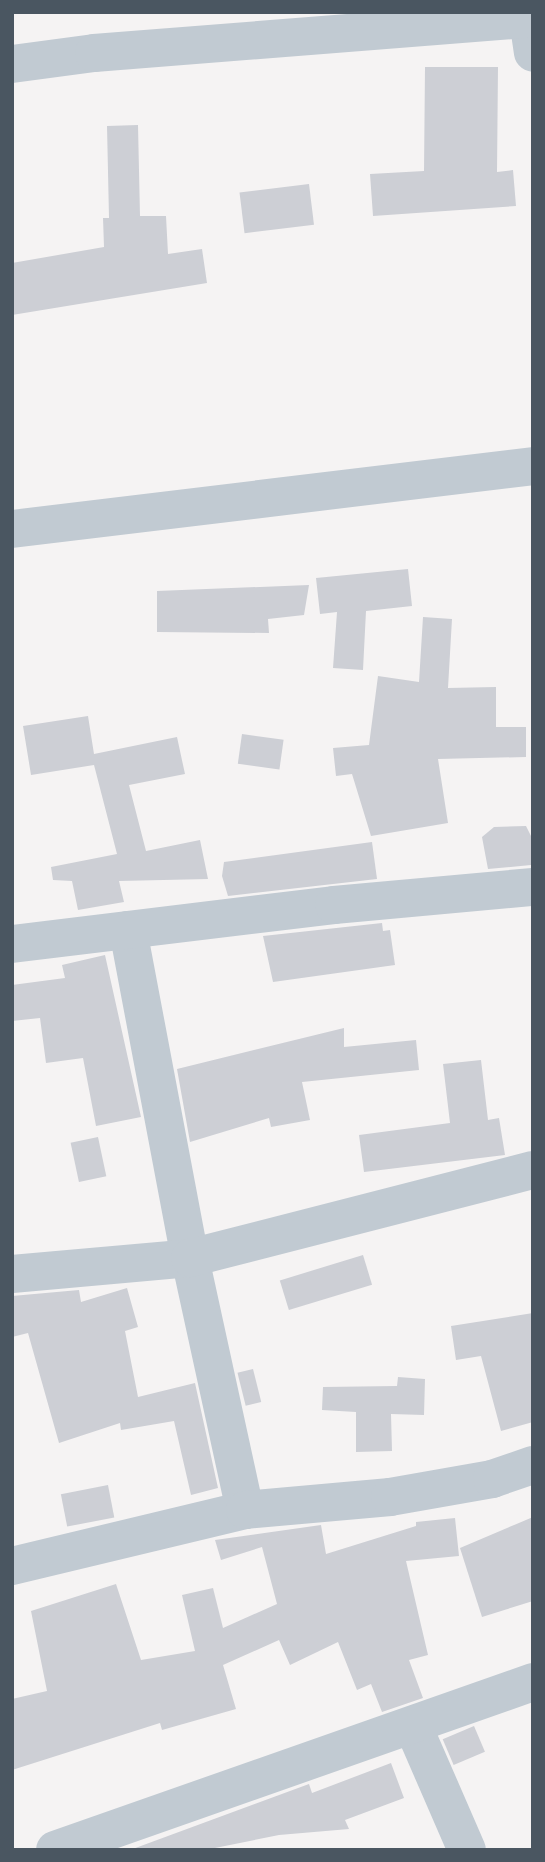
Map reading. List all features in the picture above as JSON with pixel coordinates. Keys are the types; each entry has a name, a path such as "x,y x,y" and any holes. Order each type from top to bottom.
{"street":[{"path":"12,64 94,53 529,28"},
{"path":"12,529 533,466"},
{"path":"12,943 533,887"},
{"path":"128,930 190,1258 245,1510"},
{"path":"12,1273 190,1258 533,1170"},
{"path":"12,1566 245,1510 390,1497 492,1479 533,1465"},
{"path":"55,1850 533,1682"},
{"path":"412,1726 467,1850"}],"building":[{"path":"425,67 498,67 497,172 513,170 516,206 373,216 370,174 424,171"},
{"path":"138,125 140,216 166,216 168,254 202,249 207,283 12,315 12,263 104,247 103,218 109,218 107,126"},
{"path":"309,184 314,225 245,233 240,193"},
{"path":"408,569 412,606 366,611 363,670 333,668 337,612 320,614 316,578"},
{"path":"309,585 304,615 268,619 269,633 157,632 157,591"},
{"path":"423,617 452,619 448,688 496,687 496,727 526,727 526,757 438,759 448,823 371,836 352,774 336,776 333,748 369,745 378,676 419,682"},
{"path":"88,716 94,754 177,737 185,774 129,785 146,851 200,840 208,879 119,881 124,902 78,910 72,881 53,880 51,867 117,854 94,765 31,775 23,726"},
{"path":"242,734 284,740 279,770 238,764"},
{"path":"526,826 533,840 531,865 488,869 482,837 494,827"},
{"path":"372,842 377,879 228,896 222,876 224,862"},
{"path":"382,923 383,931 390,930 395,965 273,982 263,936"},
{"path":"105,955 141,1117 96,1126 83,1058 46,1063 40,1018 12,1021 12,985 65,978 62,965"},
{"path":"344,1028 344,1047 416,1040 419,1070 302,1082 310,1120 271,1127 269,1118 190,1142 177,1069"},
{"path":"481,1060 488,1120 499,1118 505,1155 364,1172 359,1135 450,1123 443,1064"},
{"path":"98,1137 106,1176 79,1182 71,1143"},
{"path":"363,1255 372,1285 289,1310 280,1280"},
{"path":"127,1288 138,1327 125,1331 138,1397 195,1383 218,1488 191,1495 174,1421 121,1430 120,1423 59,1443 28,1333 12,1337 12,1296 79,1290 81,1302"},
{"path":"533,1313 533,1422 501,1431 481,1356 456,1360 451,1326"},
{"path":"253,1369 261,1402 246,1406 237,1373"},
{"path":"398,1377 425,1379 424,1415 391,1414 392,1451 356,1452 356,1412 322,1410 323,1387 397,1386"},
{"path":"108,1485 114,1517 67,1527 61,1494"},
{"path":"533,1517 533,1601 482,1617 460,1548"},
{"path":"455,1518 459,1556 406,1561 428,1655 409,1660 423,1698 382,1712 371,1684 357,1690 338,1642 290,1665 279,1640 223,1665 236,1709 162,1730 160,1723 12,1770 12,1699 47,1691 31,1611 116,1584 141,1660 195,1651 182,1595 213,1588 223,1628 277,1604 262,1547 221,1560 215,1540 321,1525 326,1554 416,1526 416,1522"},
{"path":"474,1726 485,1752 454,1765 443,1739"},
{"path":"391,1763 404,1798 345,1820 349,1829 279,1835 205,1850 130,1850 309,1784 312,1793"}]}
